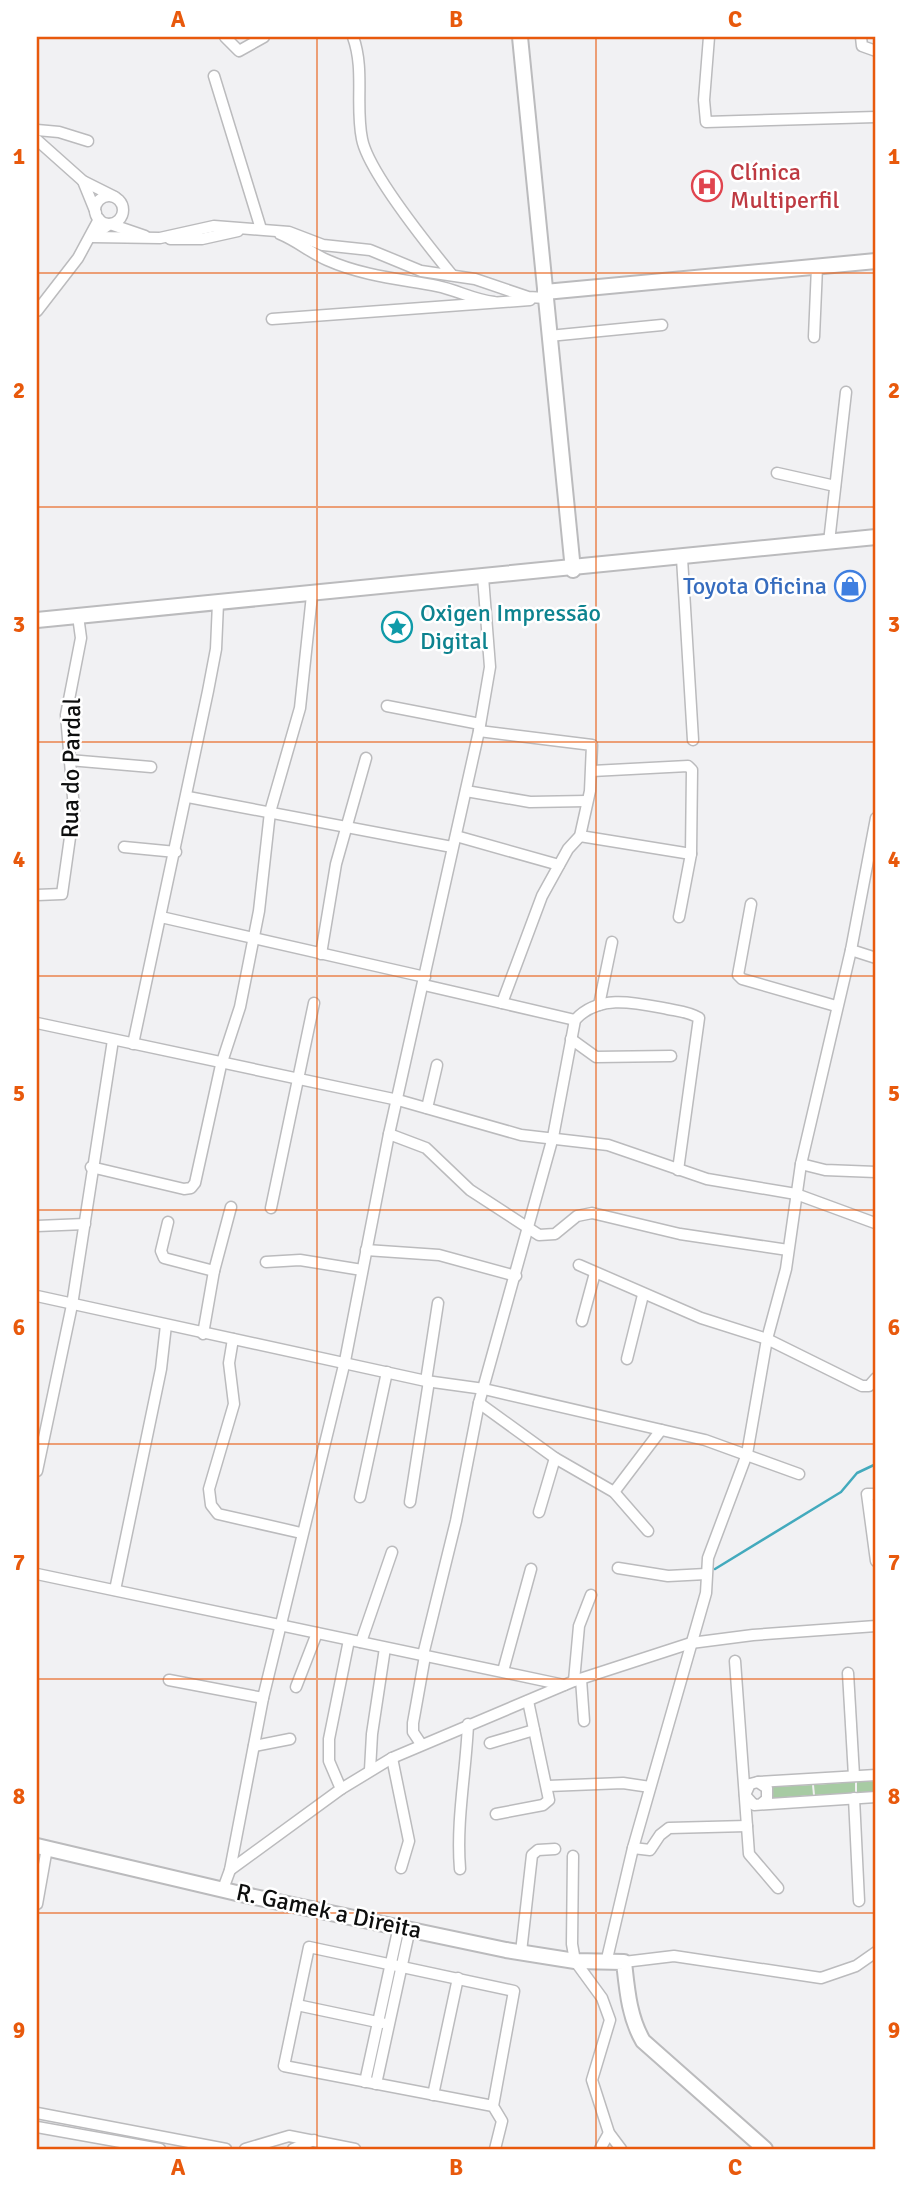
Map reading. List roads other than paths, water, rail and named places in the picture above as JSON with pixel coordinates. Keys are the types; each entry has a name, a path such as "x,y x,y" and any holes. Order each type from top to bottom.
{"main road":[{"path":"520,37 573,570"},
{"path":"545,295 876,261"},
{"path":"37,620 573,570 876,537"},
{"name":"R. Gamek a Direita","path":"42,1847 223,1889 521,1952 575,1961 624,1962"},
{"path":"624,1962 629,2004 636,2029 643,2041 765,2149"}],"street":[{"path":"225,37 239,51 264,37"},
{"path":"353,37 360,72 362,142 384,183 452,275"},
{"path":"709,37 704,100 706,122 876,117"},
{"path":"860,37 862,46 876,51"},
{"path":"214,76 261,229"},
{"path":"37,130 59,132 88,141"},
{"path":"37,140 83,181 115,197 123,212 118,220 92,236 37,311"},
{"path":"83,181 97,216 110,223 160,238"},
{"path":"92,236 97,205 102,198 115,197"},
{"path":"261,229 285,237 328,260 351,268 386,279 436,286 470,299 494,303"},
{"path":"92,236 202,239 261,229 289,232 323,245 361,248 421,271 452,275 528,297 545,295"},
{"path":"814,337 817,267"},
{"path":"272,318 494,303 545,295"},
{"path":"550,336 662,325"},
{"path":"829,542 845,392"},
{"path":"777,473 835,486"},
{"path":"682,558 693,740"},
{"path":"223,1889 230,1870 279,1625 345,1361 389,1134 480,728 490,667 483,577"},
{"path":"91,1167 191,1188 198,1175 221,1065 240,1007 254,937 270,812 300,708 312,595"},
{"path":"133,1044 188,797 197,736 216,649 218,604"},
{"name":"Rua do Pardal","path":"37,895 57,896 64,891 74,809 66,715 80,646 78,616"},
{"path":"387,706 480,728 592,745 592,771 580,836 568,849 530,923 502,1003"},
{"path":"321,954 328,905 345,827 366,758"},
{"path":"69,761 151,767"},
{"path":"592,771 688,766 693,774 691,854 679,917"},
{"path":"466,791 530,802 587,802"},
{"path":"188,797 452,847"},
{"path":"606,1963 633,1848 706,1593 706,1574 712,1544 747,1454 767,1339 789,1250 802,1164 836,1006 852,950 876,823"},
{"path":"456,836 559,865"},
{"path":"580,836 691,854"},
{"path":"124,847 176,852"},
{"path":"751,904 738,975 742,979 836,1006"},
{"path":"161,917 254,937 575,1020"},
{"path":"599,1005 612,942"},
{"path":"852,950 876,958"},
{"path":"421,1744 413,1732 413,1723 424,1656 451,1544 479,1403 553,1137 575,1020 580,1013 599,1005 636,1002 699,1018 678,1170"},
{"path":"271,1208 314,1003"},
{"path":"37,1023 221,1065 398,1100 521,1135 608,1145 678,1170 737,1186 796,1194 874,1223"},
{"path":"571,1039 596,1057 671,1056"},
{"path":"37,1471 72,1305 91,1167 113,1040"},
{"path":"428,1108 437,1065"},
{"path":"389,1134 426,1148 470,1190 528,1227 548,1236 577,1216 592,1213 680,1234 789,1250"},
{"path":"802,1164 825,1170 876,1172"},
{"path":"203,1334 214,1271 231,1207"},
{"path":"169,1222 161,1251 164,1258 214,1271"},
{"path":"37,1226 85,1224"},
{"path":"366,1250 447,1257 516,1276"},
{"path":"266,1262 300,1260 362,1270"},
{"path":"579,1265 643,1296 767,1339 862,1386 869,1386 876,1378"},
{"path":"582,1321 595,1273"},
{"path":"37,1296 427,1381 484,1389 705,1440 799,1474"},
{"path":"627,1359 643,1296"},
{"path":"410,1502 438,1303"},
{"path":"115,1590 161,1369 166,1325"},
{"path":"233,1339 229,1363 234,1404 211,1476 211,1506 218,1514 301,1533"},
{"path":"360,1497 387,1372"},
{"path":"479,1403 555,1458 614,1492 649,1531"},
{"path":"614,1492 661,1430"},
{"path":"539,1512 555,1458"},
{"path":"876,1494 867,1494 876,1561"},
{"path":"361,1642 392,1552"},
{"path":"618,1567 668,1576 706,1574"},
{"path":"503,1671 531,1569"},
{"path":"37,1574 424,1656 573,1682"},
{"path":"584,1721 573,1682 579,1626 591,1595"},
{"path":"230,1870 370,1770 421,1744 573,1682 691,1643 765,1634 876,1626"},
{"path":"296,1687 317,1633"},
{"path":"341,1789 329,1761 328,1739 349,1640"},
{"path":"370,1770 372,1734 385,1647"},
{"path":"735,1661 751,1859 778,1888"},
{"path":"848,1673 854,1776"},
{"path":"169,1680 263,1698"},
{"path":"496,1815 547,1803 550,1796 528,1702"},
{"path":"460,1869 458,1840 466,1774 468,1724"},
{"path":"490,1743 534,1730"},
{"path":"254,1746 290,1739"},
{"path":"392,1758 409,1841 401,1868"},
{"path":"633,1848 650,1850 660,1835 669,1828 747,1820 767,1799 768,1792 764,1785 746,1778 744,1773"},
{"path":"876,1775 756,1782 748,1786 745,1795 750,1804 759,1805 876,1797"},
{"path":"548,1786 623,1783 650,1787"},
{"path":"854,1798 859,1901"},
{"path":"37,1904 42,1847"},
{"path":"521,1952 532,1855 538,1850 555,1849"},
{"path":"573,1856 572,1944 575,1961 602,1998 609,2013 609,2027 592,2080 609,2133 621,2149"},
{"path":"371,2083 377,2022 390,1963 404,1927"},
{"path":"371,2083 389,2025 402,1966 404,1927"},
{"path":"494,2106 285,2066 311,1947 458,1978 516,1994 494,2106 502,2121 495,2149"},
{"path":"624,1962 674,1956 821,1978 856,1966 876,1952"},
{"path":"433,2095 458,1978"},
{"path":"297,2005 389,2025"},
{"path":"37,2113 101,2126 164,2146"},
{"path":"37,2139 50,2116"},
{"path":"96,2149 101,2126"},
{"path":"42,2128 164,2146 226,2149"},
{"path":"600,2149 609,2133"},
{"path":"245,2149 289,2136 355,2149"},
{"path":"293,2149 314,2140"}],"waterway":[{"path":"715,1569 841,1492 857,1473 876,1464"}],"place":[{"name":"Clínica Multiperfil","path":"707,186"},
{"name":"Toyota Oficina","path":"850,586"},
{"name":"Oxigen Impressão Digital","path":"397,627"}]}
